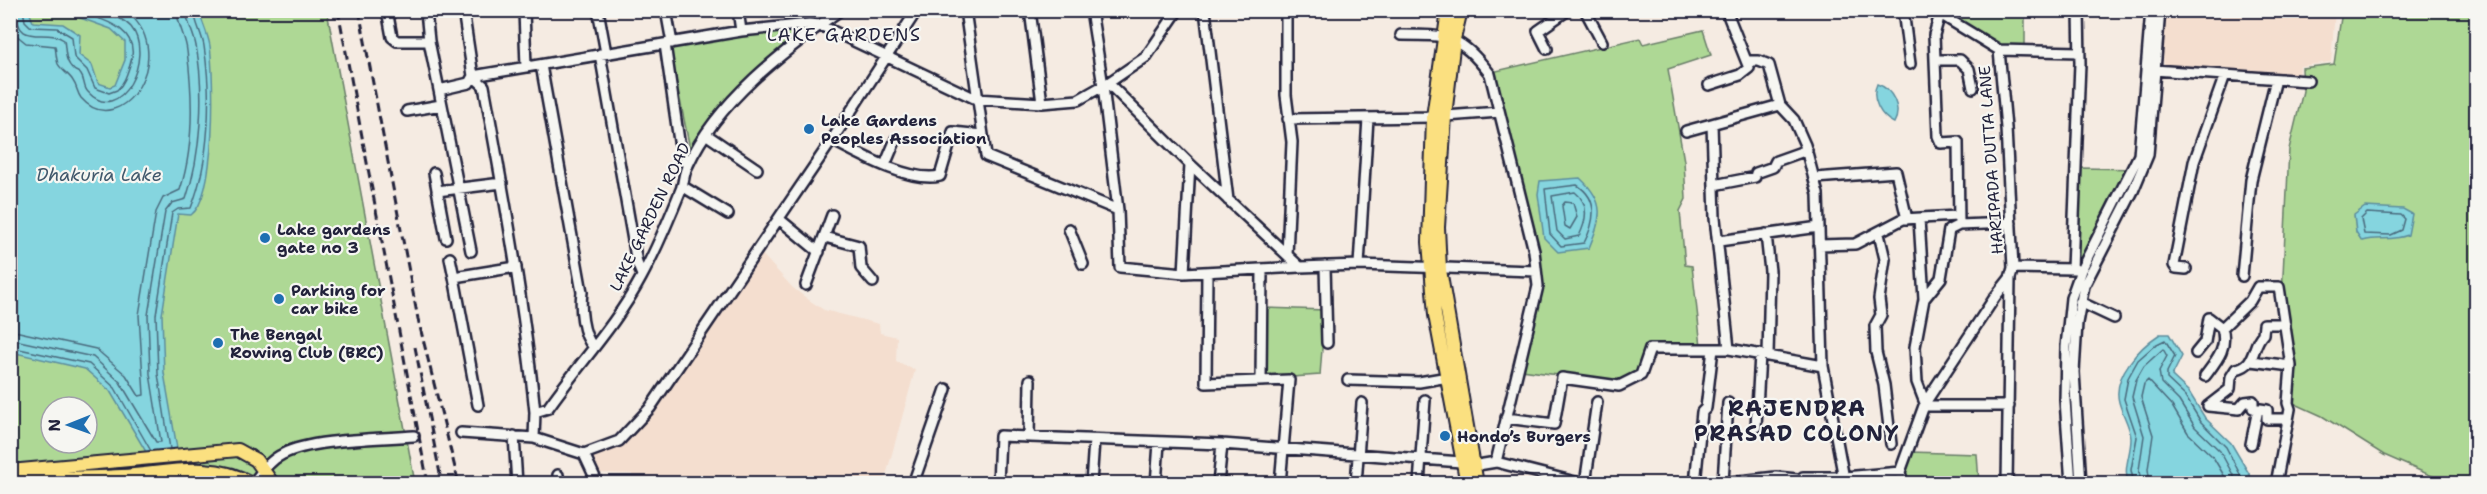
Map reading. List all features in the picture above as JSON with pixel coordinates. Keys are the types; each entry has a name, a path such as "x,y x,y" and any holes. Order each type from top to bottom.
{"main road":[{"path":"1448,10 1449,37 1439,117 1435,315 1467,464 1477,483"},
{"path":"1449,37 1461,10"},
{"path":"1436,270 1462,387 1467,483"},
{"path":"10,471 238,450 249,454 264,469 273,483"},
{"path":"10,480 133,475 190,469 236,474 253,483"}],"street":[{"path":"387,10 392,37 397,41 429,41"},
{"path":"439,90 469,83 473,76 463,10"},
{"path":"524,10 526,67"},
{"path":"598,10 637,263 642,274"},
{"path":"666,10 679,141 687,166"},
{"path":"738,10 741,31"},
{"path":"820,25 825,10"},
{"name":"LAKE GARDEN ROAD","path":"535,412 548,408 623,308 642,274 682,186 687,166 725,111 769,63 840,10"},
{"path":"461,433 534,438 552,446 584,454 619,441 650,408 832,140 917,10"},
{"path":"965,10 986,156 1118,210"},
{"path":"1030,10 1042,103"},
{"path":"1108,10 1089,11 1106,84 1118,210 1120,267 1184,273 1359,265 1436,270 1536,271"},
{"path":"473,76 741,31 820,25 976,99 1042,103 1078,100 1146,57 1178,10"},
{"path":"1205,10 1228,200"},
{"path":"1286,10 1288,119 1292,142 1287,255"},
{"path":"1547,49 1538,31 1568,10"},
{"path":"1585,10 1602,42"},
{"path":"1709,85 1740,75 1749,68 1726,10"},
{"path":"1904,10 1910,64"},
{"path":"2071,483 2065,400 2066,347 2071,298 2077,269 2079,10"},
{"path":"2077,269 2139,155 2151,10"},
{"path":"2081,483 2074,372 2080,302 2093,269 2133,191 2148,155 2160,10"},
{"path":"426,11 429,41 471,251"},
{"path":"1924,299 1941,279 1949,230 1958,220 1958,142 1941,143 1938,136 1934,35 1940,12"},
{"name":"HARIPADA DUTTA LANE","path":"1940,12 1999,50 2013,268 2010,279 2007,483"},
{"path":"1401,35 1449,37 1476,57 1490,74 1536,271 1538,285 1496,462"},
{"path":"1999,50 2080,52"},
{"path":"1935,60 1960,60 1969,69 1973,88"},
{"path":"1747,62 1760,61 1769,65 1780,105 1794,120 1807,150 1815,178 1823,366 1845,480"},
{"path":"541,65 582,292 581,305 588,341 593,346"},
{"path":"2154,70 2308,81"},
{"path":"2186,269 2176,268 2174,265 2194,162 2225,75"},
{"path":"473,76 484,86 502,183 527,334 535,412 534,438"},
{"path":"2242,276 2251,180 2276,79"},
{"path":"1106,84 1299,267"},
{"path":"407,111 441,105"},
{"path":"1686,130 1780,105"},
{"path":"1288,119 1439,117 1499,112"},
{"path":"1359,265 1368,118"},
{"path":"1712,124 1714,185 1729,349"},
{"path":"832,140 885,165 929,178 940,176 953,132 982,135"},
{"path":"707,135 757,169"},
{"path":"885,165 896,139"},
{"path":"1714,185 1755,177 1756,172 1773,167 1776,161 1807,150"},
{"path":"1184,273 1190,164"},
{"path":"1815,178 1896,172 1906,219"},
{"path":"434,173 446,238"},
{"path":"437,191 502,183"},
{"path":"682,186 728,214"},
{"path":"806,285 832,215"},
{"path":"779,219 819,252"},
{"path":"1819,245 1856,244 1906,219 2011,223"},
{"path":"1919,219 1924,299 1915,347 1917,382 1925,404"},
{"path":"1719,241 1818,227"},
{"path":"1069,229 1083,264"},
{"path":"1756,427 1770,271 1766,234"},
{"path":"1879,234 1885,259 1879,299 1881,315 1875,326 1876,352 1884,385 1891,444"},
{"path":"825,237 859,246 861,268 873,282"},
{"path":"450,258 478,405"},
{"path":"1325,266 1327,343"},
{"path":"454,277 516,267"},
{"path":"2013,268 2093,269"},
{"path":"1261,381 1262,269"},
{"path":"1207,272 1206,383 1289,380 1280,483"},
{"path":"1903,483 1900,472 1925,404 1995,297 2010,279"},
{"path":"2222,328 2250,301 2258,287 2280,287 2291,366 2288,419 2276,483"},
{"path":"2080,302 2114,318"},
{"path":"2196,353 2205,342 2209,318 2222,328 2225,340 2223,349 2205,376"},
{"path":"2285,324 2264,324 2263,334 2258,339 2251,361 2244,368 2236,369 2231,377 2230,389 2208,406 2239,409 2245,402 2253,401 2253,408 2267,410 2267,419 2288,419"},
{"path":"1506,418 1554,424 1562,378 1619,386 1641,375 1650,349 1729,349 1823,366"},
{"path":"1695,483 1699,427 1702,412 1706,408 1713,349"},
{"path":"2251,361 2291,366"},
{"path":"1348,380 1419,382 1448,377"},
{"path":"1029,437 1030,380"},
{"path":"913,483 946,389"},
{"path":"1419,483 1425,400"},
{"path":"998,483 1000,436 1222,444 1467,464 1496,462 1584,483 1597,402"},
{"path":"1356,483 1362,404"},
{"path":"1728,404 1718,483 1800,478 1845,480 1900,472"},
{"path":"1925,404 2008,406"},
{"path":"2251,444 2258,409"},
{"path":"253,483 264,469 285,452 313,446 414,436"},
{"path":"514,436 517,483"},
{"path":"1091,483 1094,440"},
{"path":"1156,483 1160,443"},
{"path":"1218,483 1222,444"},
{"path":"584,454 598,483"}],"shaded area":[{"path":"2160,11 2335,11 2331,62 2300,66 2299,79 2164,68"},
{"path":"759,251 793,288 824,310 879,324 880,333 897,337 896,361 915,370 884,483 632,483 632,474 598,473 586,455 620,444 640,426"}],"green space":[{"path":"10,11 327,11 415,483 11,483"},
{"path":"1942,11 2025,11 2025,53 2005,49"},
{"path":"2342,11 2476,11 2476,483 2448,483 2384,455 2322,416 2291,402 2282,296 2289,149 2303,91 2302,68 2334,64"},
{"path":"810,27 759,67 722,109 692,159 669,45"},
{"path":"1703,30 1711,55 1668,69 1684,161 1686,199 1680,211 1685,265 1692,266 1701,346 1649,344 1639,371 1616,383 1522,370 1541,288 1492,72 1640,38 1643,44"},
{"path":"2078,168 2142,169 2093,268 2075,266"},
{"path":"1265,308 1325,310 1320,375 1264,379"},
{"path":"1910,452 1977,454 1979,483 1906,483 1902,471"}],"water":[{"name":"Dhakuria Lake","path":"11,11 29,11 33,22 63,24 80,35 79,55 92,65 98,83 110,87 115,85 125,60 125,42 111,29 61,11 199,11 209,42 211,62 213,109 209,162 206,185 199,204 191,215 178,214 162,315 164,373 183,483 147,483 145,450 110,391 85,369 11,352"},
{"path":"1877,84 1892,95 1897,112 1894,123 1878,107 1875,96"},
{"path":"1580,178 1589,187 1598,203 1599,219 1589,248 1558,252 1544,238 1538,194 1540,181"},
{"path":"2365,207 2403,209 2412,214 2408,235 2362,241 2356,232 2354,215"},
{"path":"2160,334 2169,334 2182,356 2172,376 2189,392 2205,418 2231,443 2251,477 2251,483 2128,483 2126,471 2131,438 2119,402 2120,382 2136,354"}],"railway":[{"path":"338,10 428,484"},
{"path":"359,10 418,319 459,484"},
{"path":"415,347 442,484"}],"place":[{"name":"Lake Gardens Peoples Association","path":"809,129"},
{"name":"Lake gardens gate no 3","path":"265,238"},
{"name":"Parking for car bike","path":"279,299"},
{"name":"The Bengal Rowing Club (BRC)","path":"218,343"},
{"name":"Hondo’s Burgers","path":"1445,436"}],"district":[{"name":"LAKE GARDENS","path":"844,35"},
{"name":"RAJENDRA PRASAD COLONY","path":"1797,420"}]}
